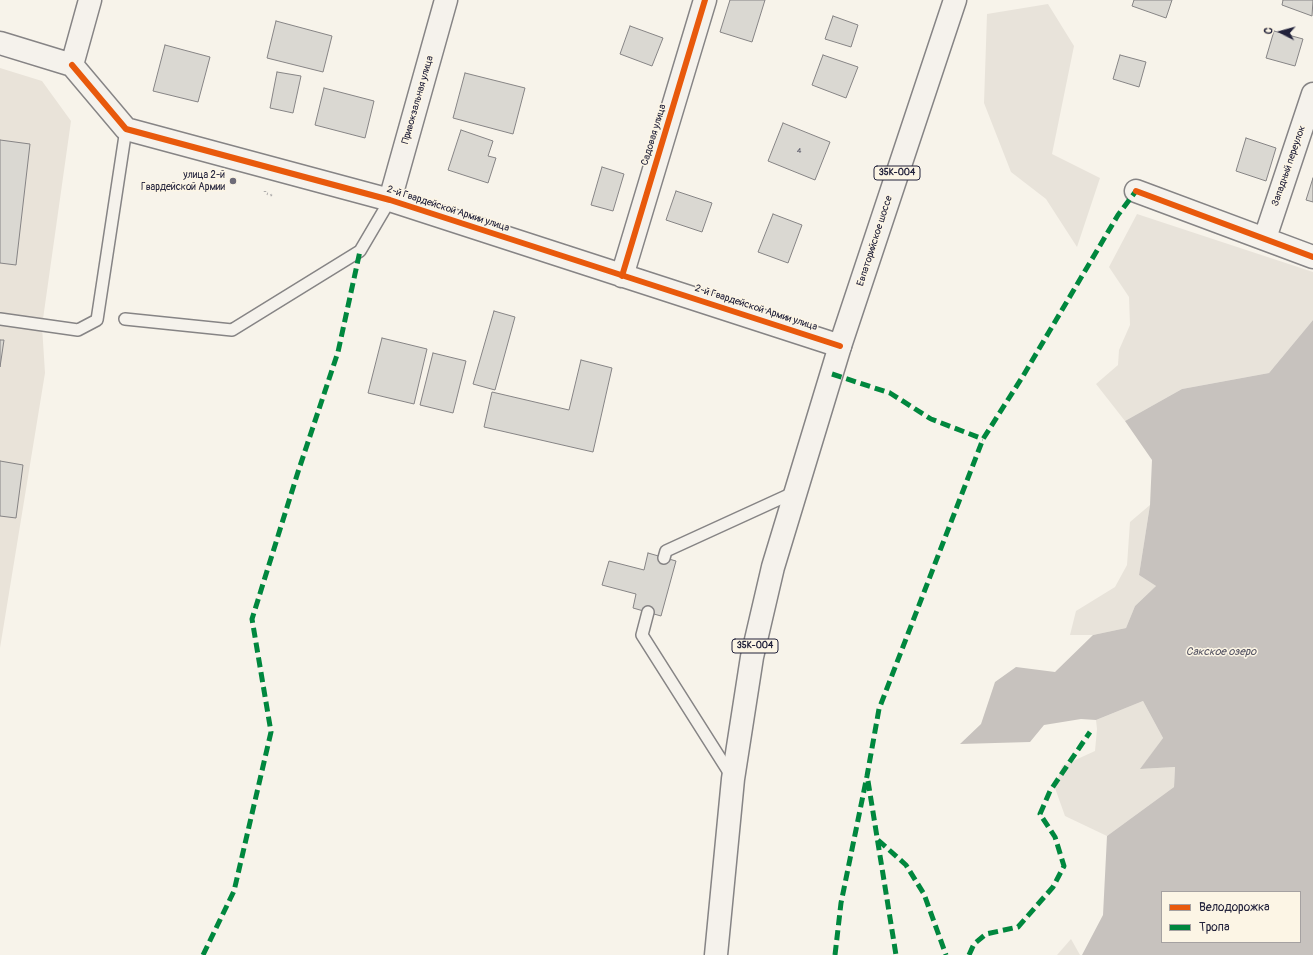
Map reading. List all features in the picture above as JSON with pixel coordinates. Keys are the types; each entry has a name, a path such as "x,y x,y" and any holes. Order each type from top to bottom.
{"street":[{"path":"72,65 90,0"},
{"name":"Привокзальная улица","path":"390,200 446,0"},
{"name":"Садовая улица","path":"622,276 705,0"},
{"name":"Евпаторийское шоссе","path":"840,346 955,0"},
{"path":"0,43 72,65 126,129"},
{"name":"Западный переулок","path":"1264,238 1313,94"},
{"name":"2-й Гвардейской Армии улица","path":"126,129 390,200 840,346"},
{"path":"1136,190 1313,257"},
{"name":"35К-004","path":"716,955 733,779 752,657 773,567 840,346"}],"lane":[{"path":"0,319 78,330 97,320 126,129"},
{"path":"124,319 232,330 360,251 390,200"},
{"path":"664,558 666,551 795,492"},
{"path":"648,612 642,635 733,779"}],"shaded area":[{"path":"1048,4 1074,46 1052,154 1100,178 1077,247 1046,199 1011,172 984,103 987,14"},
{"path":"0,68 42,81 71,121 42,326 45,373 0,648"},
{"path":"1137,214 1313,272 1313,320 1269,373 1182,389 1125,421 1096,384 1118,365 1119,350 1130,325 1129,297 1109,267"},
{"path":"1150,505 1139,575 1156,586 1135,606 1126,628 1093,635 1070,635 1076,611 1115,587 1127,565 1130,522"},
{"path":"1143,701 1163,738 1141,769 1175,767 1174,787 1107,836 1065,816 1055,788 1062,766 1095,751 1097,729 1096,720"},
{"path":"1071,939 1080,955 1057,955"}],"water":[{"name":"Сакское озеро","path":"1313,320 1313,955 1082,955 1103,915 1107,836 1174,787 1175,767 1140,769 1163,738 1143,701 1096,720 1081,719 1044,725 1030,742 960,744 981,724 995,682 1016,667 1055,672 1093,635 1126,628 1135,606 1156,586 1139,575 1150,505 1152,460 1125,421 1182,389 1269,373"}],"building":[{"path":"730,0 765,0 752,42 720,32"},
{"path":"1134,0 1172,0 1166,18 1132,6"},
{"path":"1283,0 1313,0 1312,16 1282,5"},
{"path":"833,16 858,25 851,47 825,39"},
{"path":"276,21 332,36 323,72 267,58"},
{"path":"630,26 663,38 652,66 620,54"},
{"path":"1274,31 1303,39 1295,66 1266,58"},
{"path":"165,45 210,57 198,102 153,91"},
{"path":"823,55 858,67 846,98 812,85"},
{"path":"1120,55 1146,62 1139,87 1113,79"},
{"path":"277,72 301,76 293,113 270,108"},
{"path":"465,73 525,88 513,134 453,118"},
{"path":"324,88 374,101 365,138 315,125"},
{"path":"783,123 830,142 815,180 768,161"},
{"path":"461,130 493,141 488,156 496,158 488,183 448,170"},
{"path":"1246,138 1276,148 1266,181 1236,171"},
{"path":"0,140 30,144 16,265 0,263"},
{"path":"602,167 624,174 613,211 591,205"},
{"path":"1313,178 1313,202 1306,200"},
{"path":"676,191 712,203 702,232 666,220"},
{"path":"773,214 802,225 788,263 758,252"},
{"path":"494,311 515,317 495,390 473,384"},
{"path":"382,338 427,349 414,404 368,393"},
{"path":"0,340 4,340 0,367"},
{"path":"433,353 466,361 453,413 420,405"},
{"path":"581,360 612,368 593,452 484,427 492,392 569,410"},
{"path":"0,461 23,465 16,518 0,516"},
{"path":"648,553 676,561 661,616 633,608 636,594 602,585 609,561 644,570"}],"marked path":[{"path":"835,955 841,903 879,709 983,439 1023,376 1118,215 1136,191"},
{"path":"203,955 234,891 271,732 252,619 298,472 338,352 360,251"},
{"path":"832,374 890,393 931,419 983,439"},
{"path":"969,955 974,944 986,934 1018,927 1053,887 1064,866 1055,837 1040,814 1050,791 1090,732"},
{"path":"868,781 896,955"},
{"path":"878,840 906,865 924,894 946,955"}],"cycle path":[{"path":"622,276 705,0"},
{"path":"72,65 126,129 390,200 840,346"},
{"path":"1136,191 1313,257"}],"place":[{"name":"улица 2-й Гвардейской Армии","path":"233,181"}]}
